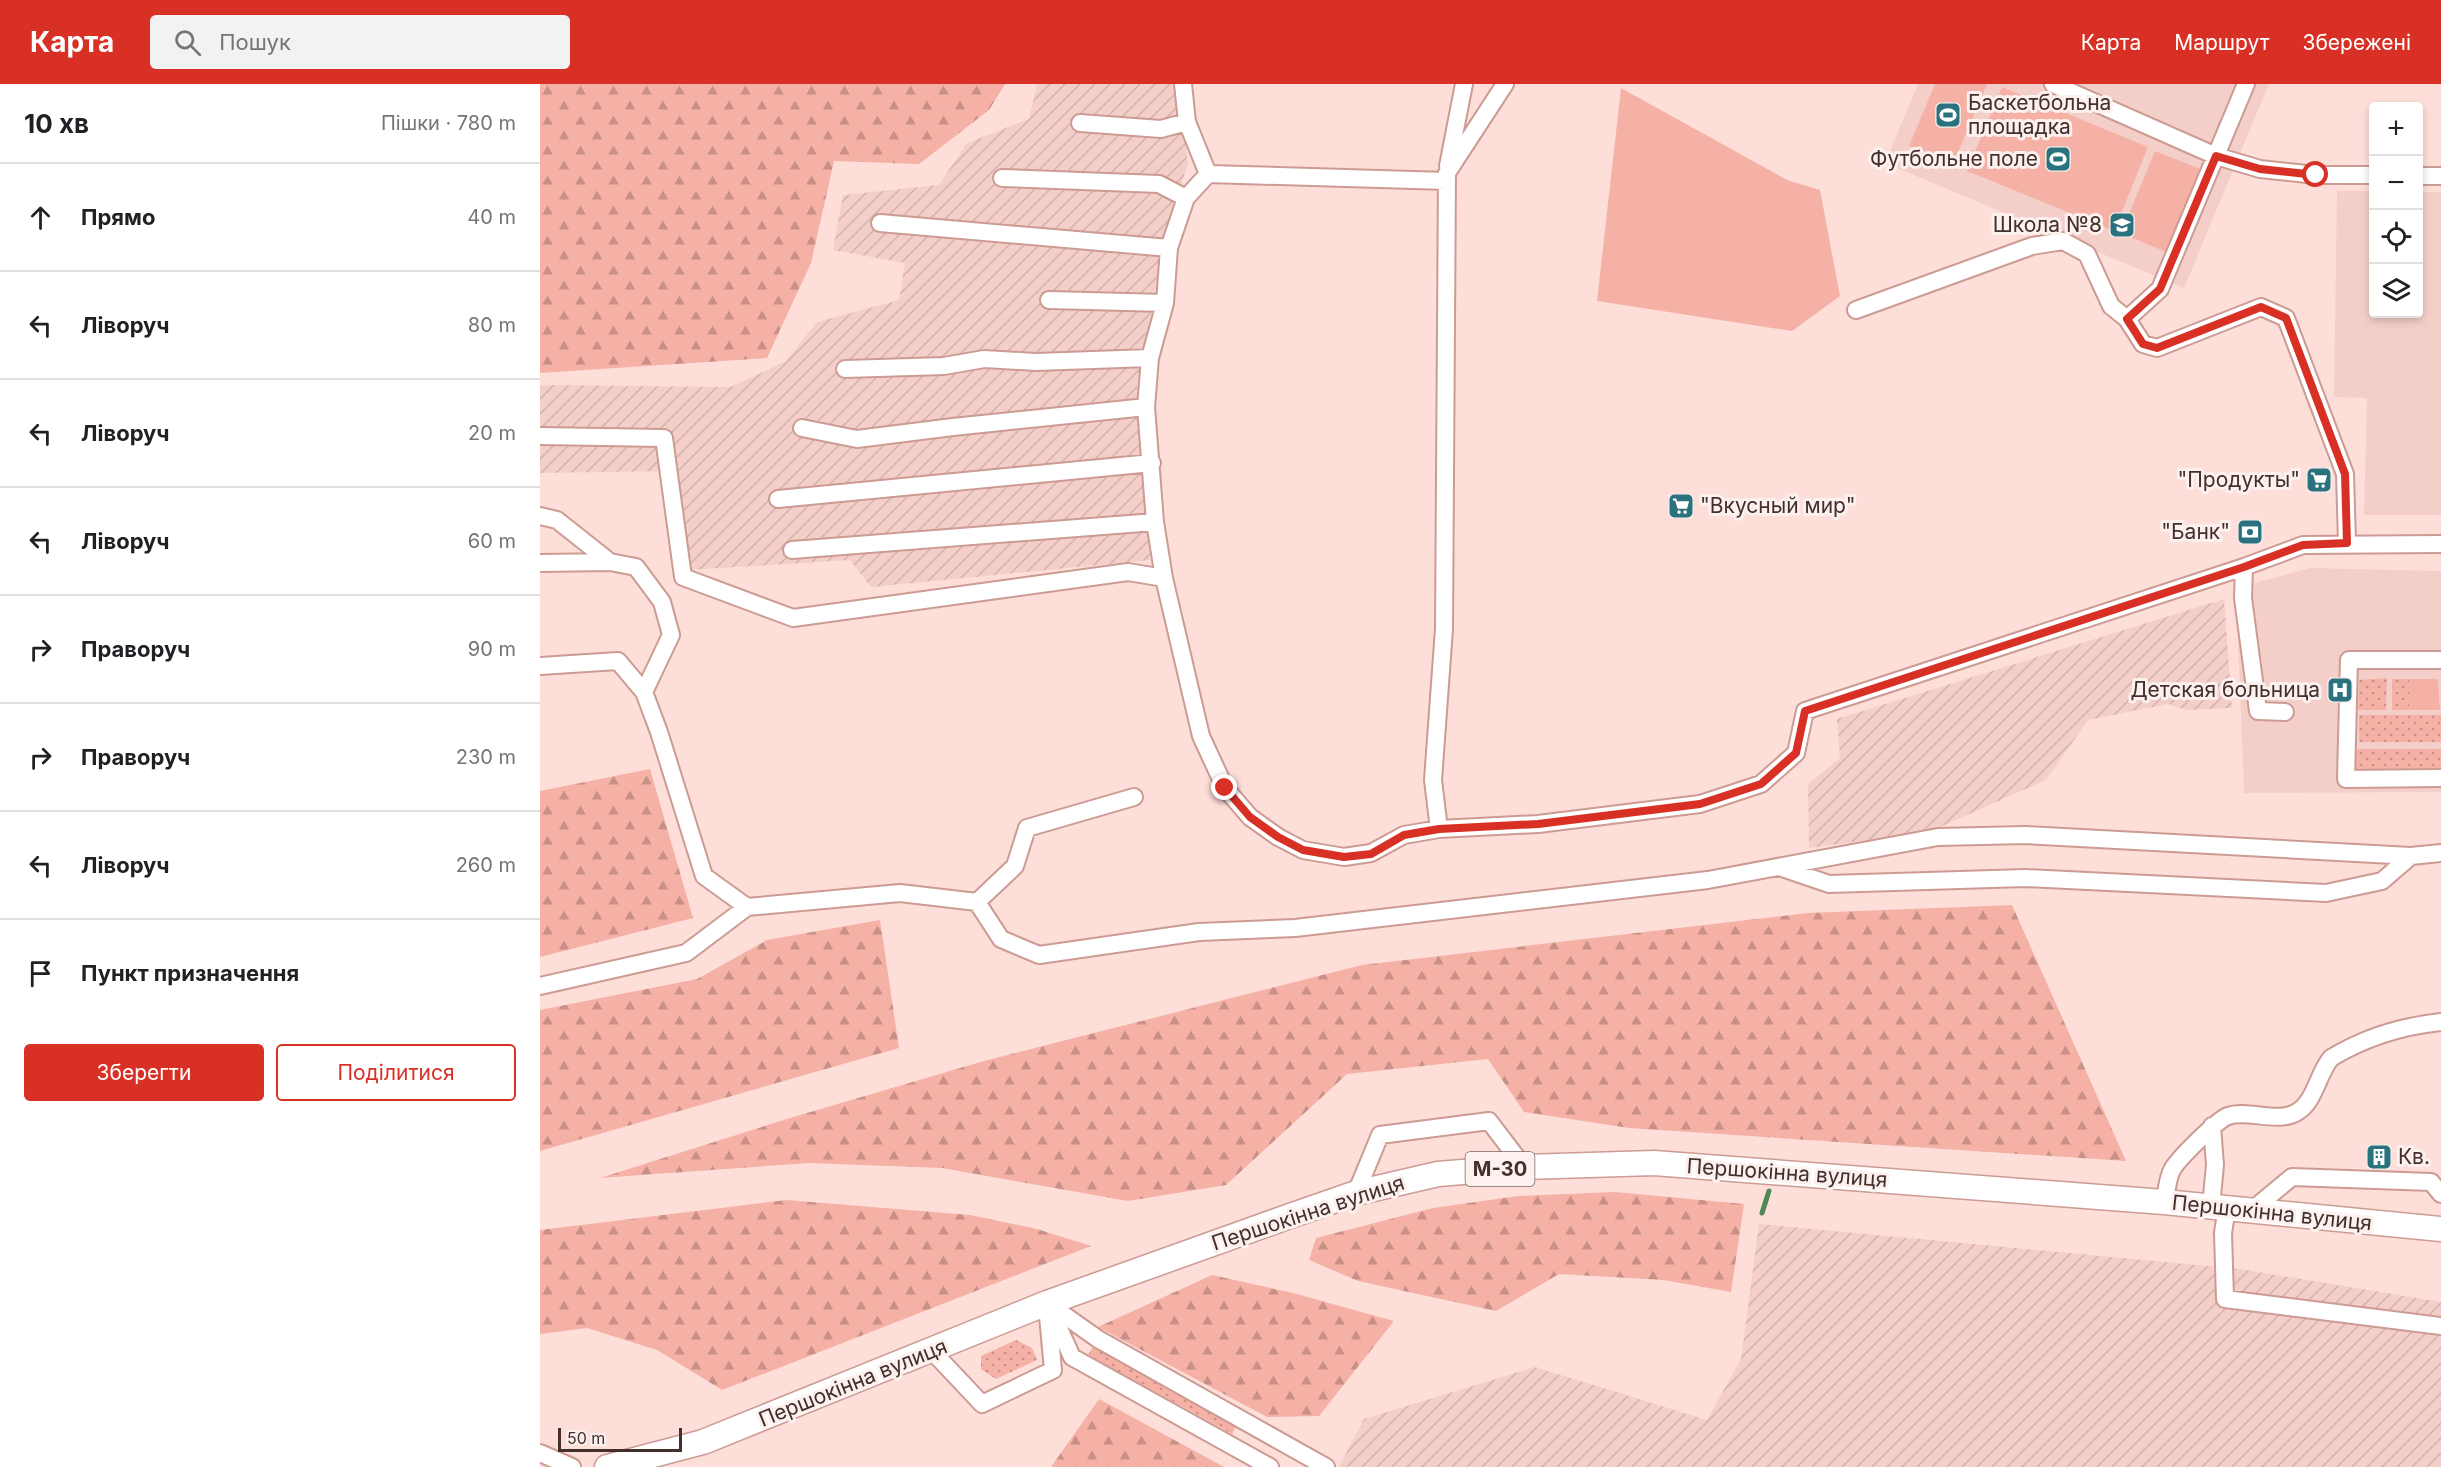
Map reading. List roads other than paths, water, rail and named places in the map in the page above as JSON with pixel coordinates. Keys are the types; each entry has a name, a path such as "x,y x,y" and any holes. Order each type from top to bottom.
{"highway":[{"name":"Першокінна вулиця","path":"607,1467 703,1442 932,1352 1047,1303 1356,1193 1438,1174 1524,1167 1654,1163 2164,1202 2441,1229"}],"street":[{"path":"1183,84 1187,122 1209,174"},
{"path":"1439,829 1433,780 1444,628 1447,177 1464,84"},
{"path":"1447,177 1505,84"},
{"path":"2053,84 2216,156 2260,169 2316,175 2369,176"},
{"path":"2127,319 2160,289 2246,84"},
{"path":"1080,123 1161,129 1187,122"},
{"path":"1447,177 1209,174 1186,198 1169,248 1165,303 1150,358 1146,407 1155,522 1164,578 1201,736 1225,788 1250,817 1278,837 1303,850 1344,857 1371,854 1404,835 1439,829 1538,824 1700,804 1761,784 1796,753 1805,711 2244,567 2303,545 2441,544"},
{"path":"2423,176 2441,176"},
{"path":"1002,178 1159,184 1186,198"},
{"path":"880,223 1169,248"},
{"path":"1856,310 2032,246 2063,241 2087,254 2111,306 2127,319 2143,344 2157,348 2261,307 2286,318 2345,474 2347,543"},
{"path":"1049,300 1165,303"},
{"path":"845,369 944,366 984,359 1036,362 1150,358"},
{"path":"802,428 857,439 1146,407"},
{"path":"540,436 664,438 683,577 793,618 1128,572 1164,578"},
{"path":"778,499 1152,463"},
{"path":"540,516 557,520 610,562"},
{"path":"792,550 1155,522"},
{"path":"540,563 610,562 636,567 662,602 671,635 644,692"},
{"path":"2244,567 2243,598 2258,711 2285,712"},
{"path":"2441,660 2349,660 2346,779 2441,778"},
{"path":"540,666 618,661 644,692 659,732 704,876 747,907"},
{"path":"977,902 1015,866 1027,828 1134,797"},
{"path":"977,902 1000,939 1039,955 1199,932 1295,928 1708,880 1938,837 2025,835 2411,856 2441,853"},
{"path":"1778,866 1829,884 2025,878 2326,893 2382,881 2411,856"},
{"path":"540,986 686,953 747,907 900,893 977,902"},
{"path":"2164,1202 2171,1170 2212,1126 2229,1115 2283,1116 2296,1113 2306,1105 2324,1066 2331,1058 2388,1033 2410,1026 2441,1022"},
{"path":"1356,1193 1380,1135 1489,1121 1524,1167"},
{"path":"2212,1126 2223,1233 2224,1299 2441,1326"},
{"path":"2251,1211 2292,1177 2431,1182 2441,1194"},
{"path":"932,1352 982,1404 1053,1370 1047,1303"},
{"path":"1047,1303 1098,1339 1326,1467"},
{"path":"1047,1303 1072,1357 1243,1461 1270,1467"},
{"path":"1243,1461 1259,1431"},
{"path":"540,1453 572,1467"}],"waterway":[{"path":"1762,1213 1769,1191"}],"place":[{"name":"Баскетбольна площадка","path":"1948,115"},
{"name":"Футбольне поле","path":"2058,159"},
{"name":"Школа №8","path":"2122,225"},
{"name":"\"Продукты\"","path":"2319,480"},
{"name":"\"Вкусный мир\"","path":"1681,506"},
{"name":"\"Банк\"","path":"2250,532"},
{"name":"Детская больница","path":"2340,690"},
{"name":"Кв.","path":"2379,1157"}]}
